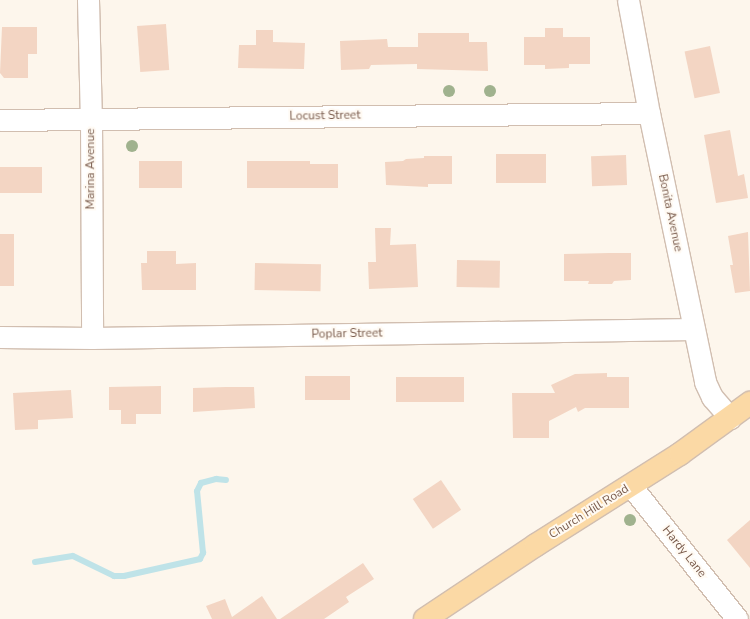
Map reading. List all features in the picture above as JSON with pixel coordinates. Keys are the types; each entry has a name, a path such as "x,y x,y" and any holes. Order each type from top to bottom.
{"main road":[{"name":"Church Hill Road","path":"425,619 536,545 631,486 750,403"}],"street":[{"name":"Marina Avenue","path":"88,0 91,119 92,338"},
{"name":"Bonita Avenue","path":"628,0 649,112 705,382 712,397 730,418"},
{"name":"Locust Street","path":"0,120 649,112"},
{"name":"Poplar Street","path":"0,337 92,338 694,329"},
{"name":"Hardy Lane","path":"631,486 737,619"}],"building":[{"path":"166,24 169,70 140,72 137,26"},
{"path":"2,27 37,27 37,54 28,54 28,78 4,78 0,73"},
{"path":"545,28 563,28 563,37 590,37 590,64 569,64 569,68 545,69 545,65 524,65 524,37 545,37"},
{"path":"256,30 273,30 273,42 305,43 304,69 238,68 239,45 256,45"},
{"path":"418,33 469,33 469,42 487,42 488,71 417,69 417,64 371,65 369,69 341,70 340,41 387,39 388,47 418,47"},
{"path":"710,46 720,93 695,98 685,51"},
{"path":"730,130 738,176 744,174 748,198 716,203 704,135"},
{"path":"496,154 546,154 546,183 496,183"},
{"path":"626,155 627,185 592,186 591,156"},
{"path":"424,156 452,156 452,184 428,184 428,187 386,185 385,162 424,158"},
{"path":"139,161 182,161 182,188 139,188"},
{"path":"247,161 310,161 310,164 338,164 338,188 247,188"},
{"path":"0,167 42,167 42,193 0,193"},
{"path":"375,228 391,228 390,245 416,244 418,287 369,289 368,262 376,262"},
{"path":"748,232 750,291 735,293 730,265 733,265 728,236"},
{"path":"0,234 14,234 14,286 0,286"},
{"path":"147,251 176,251 176,264 196,263 196,290 142,290 141,263 147,263"},
{"path":"631,253 631,280 614,281 612,284 588,284 589,281 564,281 564,254"},
{"path":"457,260 500,261 500,288 457,287"},
{"path":"255,263 321,264 321,291 255,290"},
{"path":"607,373 607,377 629,377 629,408 585,408 578,412 576,407 549,421 549,438 513,438 512,393 555,393 551,385 575,374"},
{"path":"305,376 350,376 350,400 305,400"},
{"path":"396,377 464,377 464,402 396,402"},
{"path":"161,386 161,414 136,414 136,424 121,424 121,410 109,410 109,387"},
{"path":"254,387 255,408 193,412 193,388"},
{"path":"71,390 73,418 38,420 38,429 15,430 13,393"},
{"path":"441,480 461,510 433,529 413,499"},
{"path":"750,520 750,568 727,540"},
{"path":"363,563 374,579 346,597 349,602 324,619 280,619"},
{"path":"262,596 277,619 212,619 206,606 225,599 232,617"}],"waterway":[{"path":"35,562 73,556 114,576 124,576 200,559 203,553 197,491 201,483 216,479 226,480"}]}
